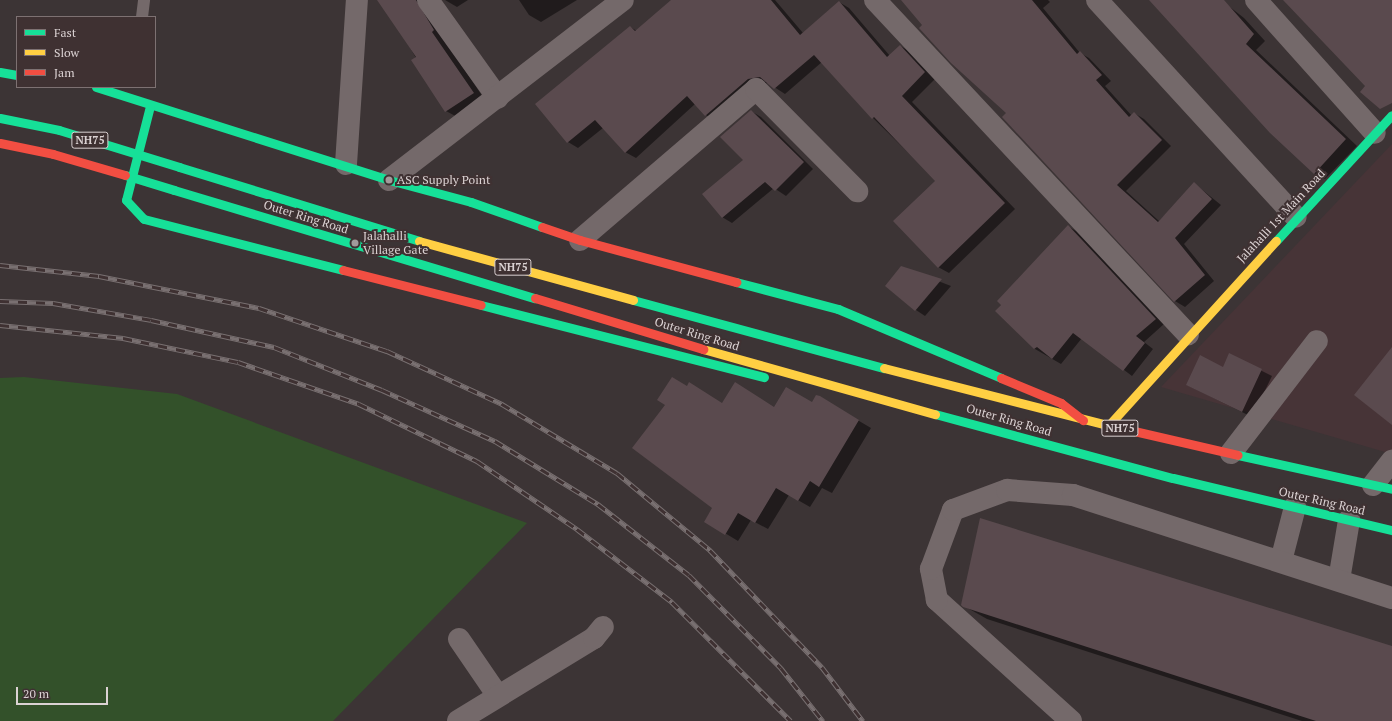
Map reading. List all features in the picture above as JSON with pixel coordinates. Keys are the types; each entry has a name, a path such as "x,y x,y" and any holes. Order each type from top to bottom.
{"main road":[{"path":"0,72 16,75"},
{"path":"99,88 150,106 346,164 389,180 471,202 580,240 838,309 1061,403 1083,420"},
{"path":"150,106 126,200 144,219 773,380"},
{"name":"Jalahalli 1st Main Road","path":"1108,426 1188,335 1392,115"},
{"name":"Outer Ring Road","path":"0,118 59,130 459,253 1083,420 1382,487"},
{"name":"Outer Ring Road","path":"0,143 53,154 800,378 1173,478 1392,530"},
{"path":"788,383 1033,446 1079,452"}],"street":[{"path":"346,164 357,0"},
{"path":"428,0 498,98"},
{"path":"389,180 498,98 601,7 623,0"},
{"path":"875,0 1188,335"},
{"path":"1098,0 1296,217"},
{"path":"1256,0 1375,133"},
{"path":"580,240 756,89 857,191"},
{"path":"1231,453 1317,341"},
{"path":"1382,487 1392,461"},
{"path":"1071,721 937,600 931,569 954,510 1007,490 1073,495 1392,598"},
{"path":"1281,561 1296,507"},
{"path":"1339,580 1349,520"},
{"path":"458,721 594,638 603,627"},
{"path":"459,639 498,696"}],"lane":[{"path":"142,16 144,0"},
{"path":"132,100 133,88"}],"shaded area":[{"path":"1392,144 1392,454 1161,387"}],"green space":[{"path":"24,377 177,394 527,523 333,721 0,721 0,378"}],"building":[{"path":"377,0 416,0 434,30 432,32 474,93 445,112 411,60 416,57"},
{"path":"671,0 771,0 800,35 839,1 887,57 900,45 925,72 902,96 1005,203 938,268 893,221 935,181 874,117 872,119 814,55 774,89 760,77 748,79 705,116 687,96 625,153 595,120 567,143 535,104 630,26 635,31"},
{"path":"901,0 1032,0 1077,54 1080,51 1102,75 1096,80 1129,117 1134,112 1162,140 1117,185 1158,222 1194,182 1212,199 1175,238 1205,275 1174,302 1002,117 1006,113 951,63 919,28 922,25"},
{"path":"1149,0 1224,0 1254,34 1246,44 1346,139 1314,174 1270,133"},
{"path":"1283,0 1392,0 1392,103 1380,109 1360,92 1365,86"},
{"path":"751,110 804,162 775,191 765,182 722,218 702,194 743,160 720,137"},
{"path":"1068,225 1156,319 1136,336 1145,343 1123,371 1073,333 1052,359 1037,347 1034,349 995,311 1001,305 997,301"},
{"path":"901,266 942,279 915,311 885,286"},
{"path":"1392,347 1392,425 1354,395"},
{"path":"1229,353 1262,369 1242,412 1186,385 1200,355 1223,367"},
{"path":"672,377 687,386 689,382 722,403 735,382 774,407 786,387 812,402 816,395 820,396 859,420 819,487 810,481 798,501 776,488 755,523 738,513 725,535 704,522 712,508 632,448 665,405 657,400"},
{"path":"980,518 1392,646 1392,721 1316,721 963,607 961,605"}],"railway":[{"path":"0,265 99,276 259,308 387,351 502,404 617,473 710,550 822,667 863,721"},
{"path":"0,301 53,303 151,320 274,347 382,390 495,441 598,504 689,575 781,668 823,721"},
{"path":"0,325 123,338 238,362 359,404 477,461 577,529 672,602 791,721"}],"traffic: fast":[{"path":"0,72 16,75"},
{"path":"99,88 389,180 471,202 542,227"},
{"path":"150,106 126,200 144,219 343,270"},
{"path":"1276,241 1392,115"},
{"path":"0,118 59,130 179,167"},
{"path":"179,167 419,241"},
{"path":"125,175 174,190"},
{"path":"174,190 535,298"},
{"path":"736,282 838,309 1001,378"},
{"path":"633,300 884,368"},
{"path":"481,305 764,377"},
{"path":"935,414 1173,478 1392,530"},
{"path":"1238,455 1392,489"}],"traffic: slow":[{"path":"419,241 633,300"},
{"path":"1108,426 1276,241"},
{"path":"703,349 935,414"},
{"path":"884,368 1108,425"}],"traffic: jam":[{"path":"0,143 53,154 125,175"},
{"path":"542,227 580,240 736,282"},
{"path":"343,270 481,305"},
{"path":"535,298 703,349"},
{"path":"1001,378 1061,403 1083,420"},
{"path":"1108,425 1238,455"}],"place":[{"name":"ASC Supply Point","path":"389,180"},
{"name":"Jalahalli Village Gate","path":"355,243"}]}
